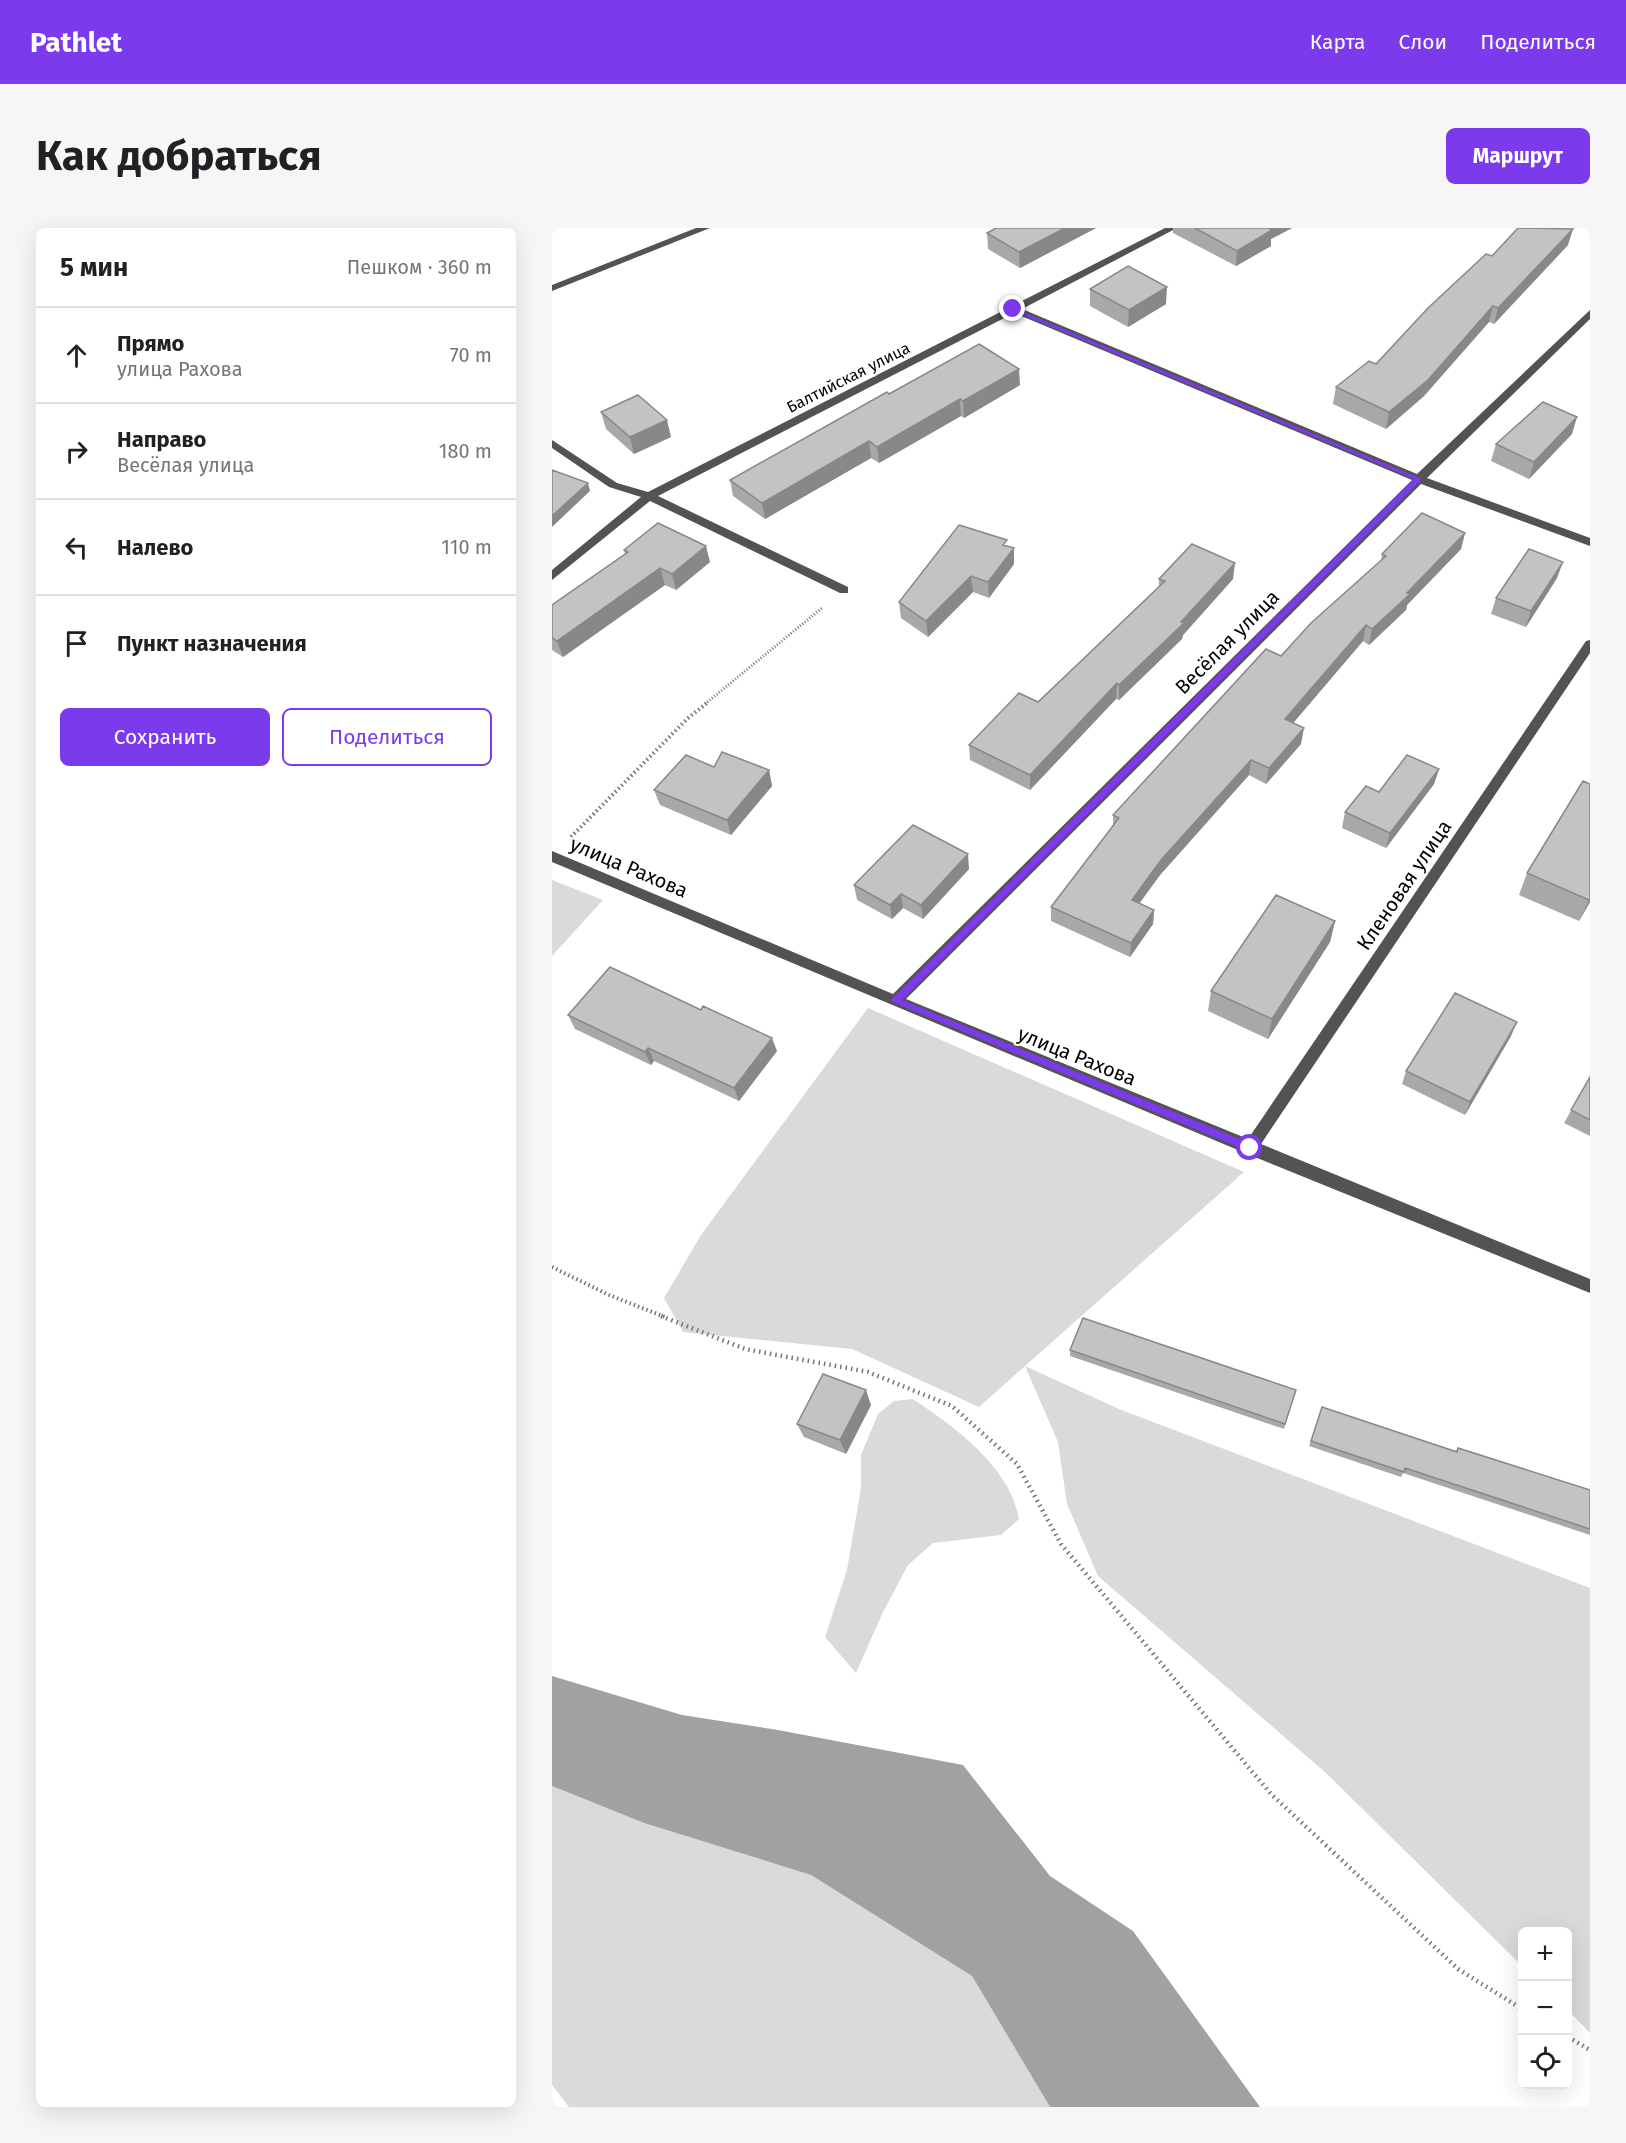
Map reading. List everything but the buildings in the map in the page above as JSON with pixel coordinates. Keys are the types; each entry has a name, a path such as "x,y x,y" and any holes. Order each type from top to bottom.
{"street":[{"path":"552,288 705,228"},
{"name":"Балтийская улица","path":"552,576 649,496 1173,228"},
{"path":"1013,309 1419,479 1590,542"},
{"name":"Весёлая улица","path":"895,1001 1419,479 1590,314"},
{"path":"552,443 613,484 649,496 844,590"},
{"name":"Кленовая улица","path":"1250,1148 1590,644"},
{"name":"улица Рахова","path":"552,856 895,1001 1590,1286"}],"path":[{"path":"569,838 687,719 844,590"},
{"path":"552,1267 609,1295 746,1349 868,1372 952,1406 1017,1464 1061,1544 1271,1794 1458,1969 1518,2006"},
{"path":"1572,2039 1590,2050"}],"shaded area":[{"path":"552,880 603,900 552,956"},
{"path":"868,1008 1244,1172 979,1407 852,1349 683,1332 664,1298 701,1235"},
{"path":"1025,1366 1119,1409 1590,1588 1590,2033 1572,2014 1572,1927 1518,1927 1518,1962 1326,1773 1098,1576 1067,1504 1058,1442"},
{"path":"913,1399 963,1436 993,1466 1005,1482 1014,1500 1019,1519 1001,1535 933,1543 908,1565 883,1612 856,1673 825,1637 847,1570 861,1488 861,1455 878,1414 894,1401"},
{"path":"552,1676 682,1715 778,1730 963,1765 1050,1876 1133,1931 1260,2107 1050,2107 972,1976 811,1875 644,1823 552,1786"},
{"path":"552,1786 644,1823 811,1875 972,1976 1050,2107 569,2107 552,2085"}],"route":[{"path":"1013,309 1419,479 895,1001 1250,1148"}]}
